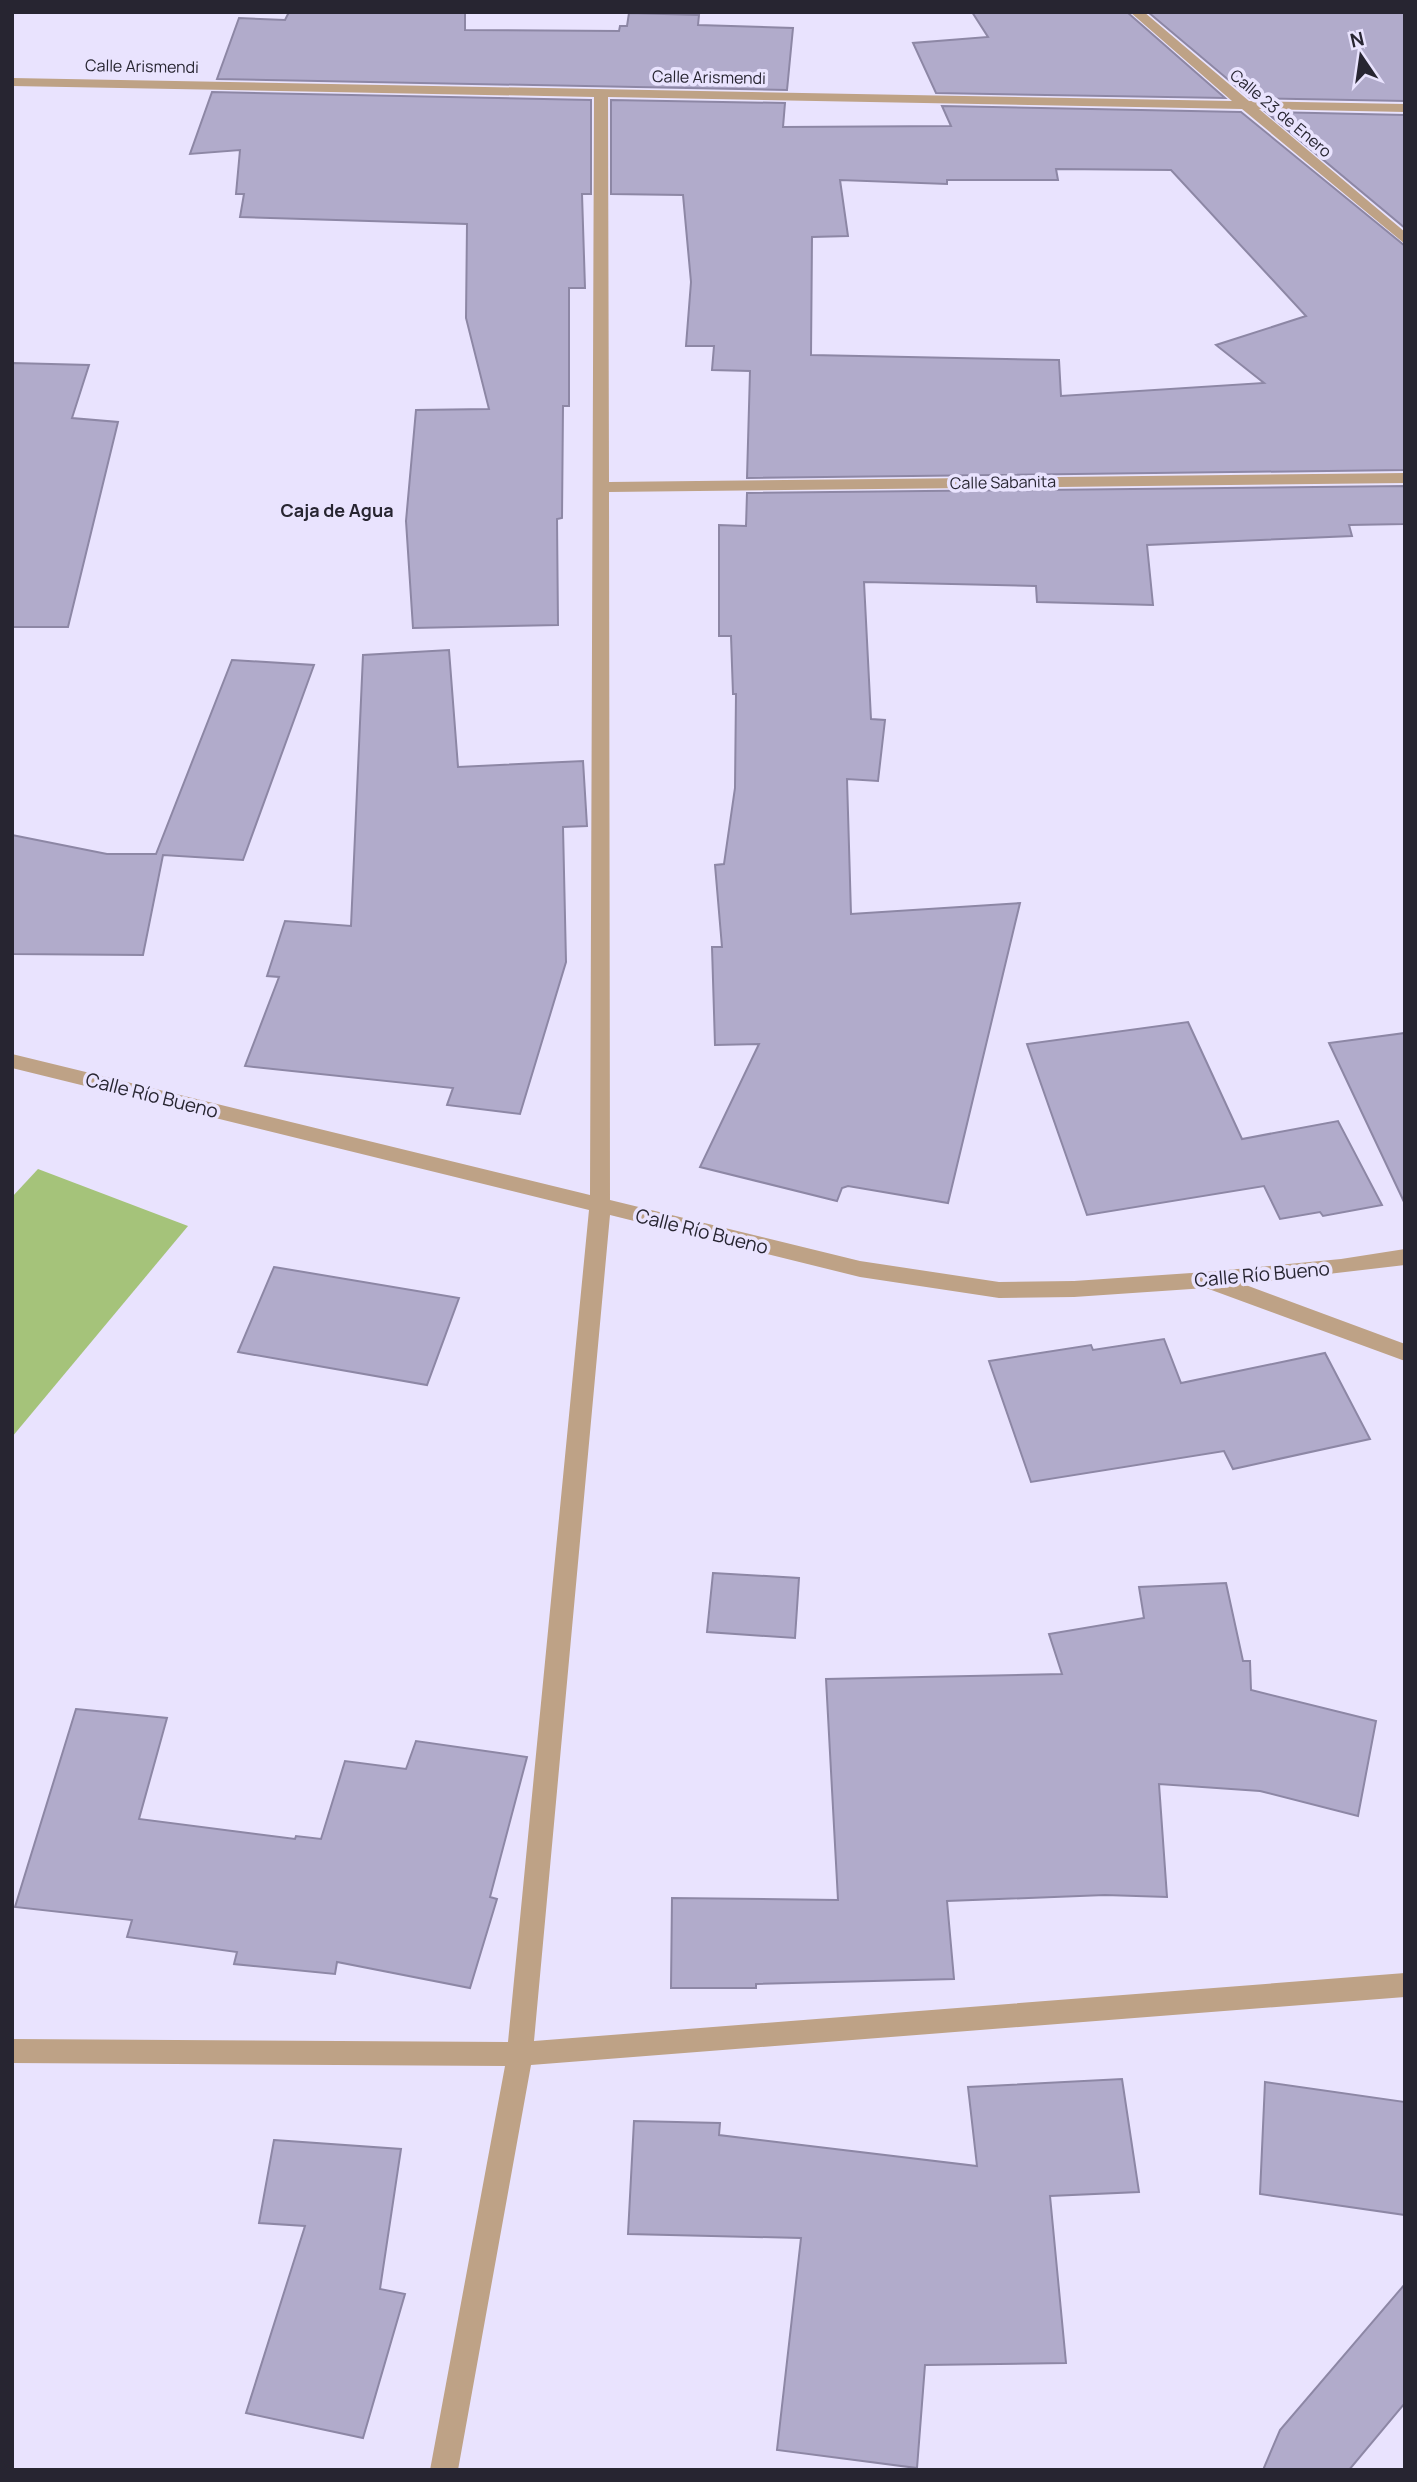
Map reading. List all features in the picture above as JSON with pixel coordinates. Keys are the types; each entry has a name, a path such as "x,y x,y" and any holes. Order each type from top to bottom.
{"street":[{"name":"Calle 23 de Enero","path":"1136,12 1405,240"},
{"name":"Calle Arismendi","path":"12,82 1405,108"},
{"path":"444,2470 520,2054 600,1206 601,92"},
{"name":"Calle Sabanita","path":"601,487 1405,478"},
{"name":"Calle Río Bueno","path":"12,1061 860,1269 999,1290 1073,1289 1206,1280 1341,1267 1405,1257"},
{"path":"1206,1280 1405,1353"},
{"path":"12,2051 520,2054 1405,1985"}],"green space":[{"path":"38,1169 188,1226 12,1437 12,1197"}],"building":[{"path":"289,12 465,12 465,30 619,31 620,26 627,26 629,13 699,15 698,25 793,28 787,90 217,79 239,18 285,20"},
{"path":"972,12 1127,12 1225,98 936,93 913,43 988,37"},
{"path":"1148,12 1405,12 1405,101 1250,98"},
{"path":"212,92 591,100 591,194 582,194 585,288 569,288 569,406 563,406 562,518 557,519 558,625 413,628 406,521 416,410 489,409 466,318 467,224 240,217 244,194 236,194 240,150 190,154"},
{"path":"611,100 785,103 783,127 951,126 942,106 1241,112 1405,246 1405,470 747,478 750,371 712,370 714,346 686,346 691,282 683,195 611,194","holes":["1056,169 1171,170 1306,316 1216,345 1264,383 1061,396 1059,360 811,355 812,237 848,236 840,180 947,184 947,180 1058,180"]},
{"path":"1266,112 1405,115 1405,228"},
{"path":"12,363 89,365 72,418 118,422 68,627 12,627"},
{"path":"1405,486 1405,524 1349,525 1352,536 1147,545 1153,605 1037,602 1036,586 864,582 871,719 885,720 878,781 847,779 851,914 1020,903 948,1203 848,1186 842,1188 837,1201 700,1167 759,1044 715,1045 712,947 722,947 715,865 724,864 735,788 736,694 733,694 731,636 719,636 719,525 746,526 747,493"},
{"path":"449,650 458,767 583,761 587,826 563,827 566,962 520,1114 447,1105 453,1088 245,1066 279,977 267,976 285,921 351,926 363,655"},
{"path":"232,660 314,665 243,860 163,855 143,955 12,954 12,835 107,854 156,854"},
{"path":"1188,1022 1242,1139 1338,1121 1382,1205 1323,1216 1320,1212 1280,1219 1264,1186 1087,1215 1027,1044"},
{"path":"1405,1033 1405,1204 1329,1043"},
{"path":"274,1267 459,1298 427,1385 238,1352"},
{"path":"1164,1339 1181,1383 1325,1353 1370,1439 1233,1469 1224,1451 1031,1482 989,1361 1091,1345 1093,1350"},
{"path":"713,1573 799,1578 795,1638 707,1632"},
{"path":"1226,1583 1243,1661 1250,1661 1251,1690 1376,1721 1358,1816 1260,1791 1159,1784 1167,1897 1105,1895 947,1901 954,1979 756,1984 756,1988 671,1988 672,1898 838,1900 826,1679 1062,1674 1049,1634 1144,1618 1139,1587"},
{"path":"76,1709 167,1718 139,1819 295,1839 296,1836 321,1839 345,1761 406,1769 416,1741 527,1757 490,1897 497,1899 470,1988 337,1962 335,1974 234,1964 237,1952 127,1937 132,1920 15,1907"},
{"path":"1122,2079 1139,2192 1050,2196 1066,2363 925,2365 917,2468 777,2450 801,2238 628,2234 634,2121 720,2123 719,2135 977,2166 968,2087"},
{"path":"1265,2082 1405,2102 1405,2215 1260,2194"},
{"path":"274,2140 401,2149 380,2289 405,2294 363,2438 246,2413 305,2226 259,2223"},
{"path":"1405,2284 1405,2403 1349,2470 1263,2470 1280,2430"}],"district":[{"name":"Caja de Agua","path":"337,510"}]}
